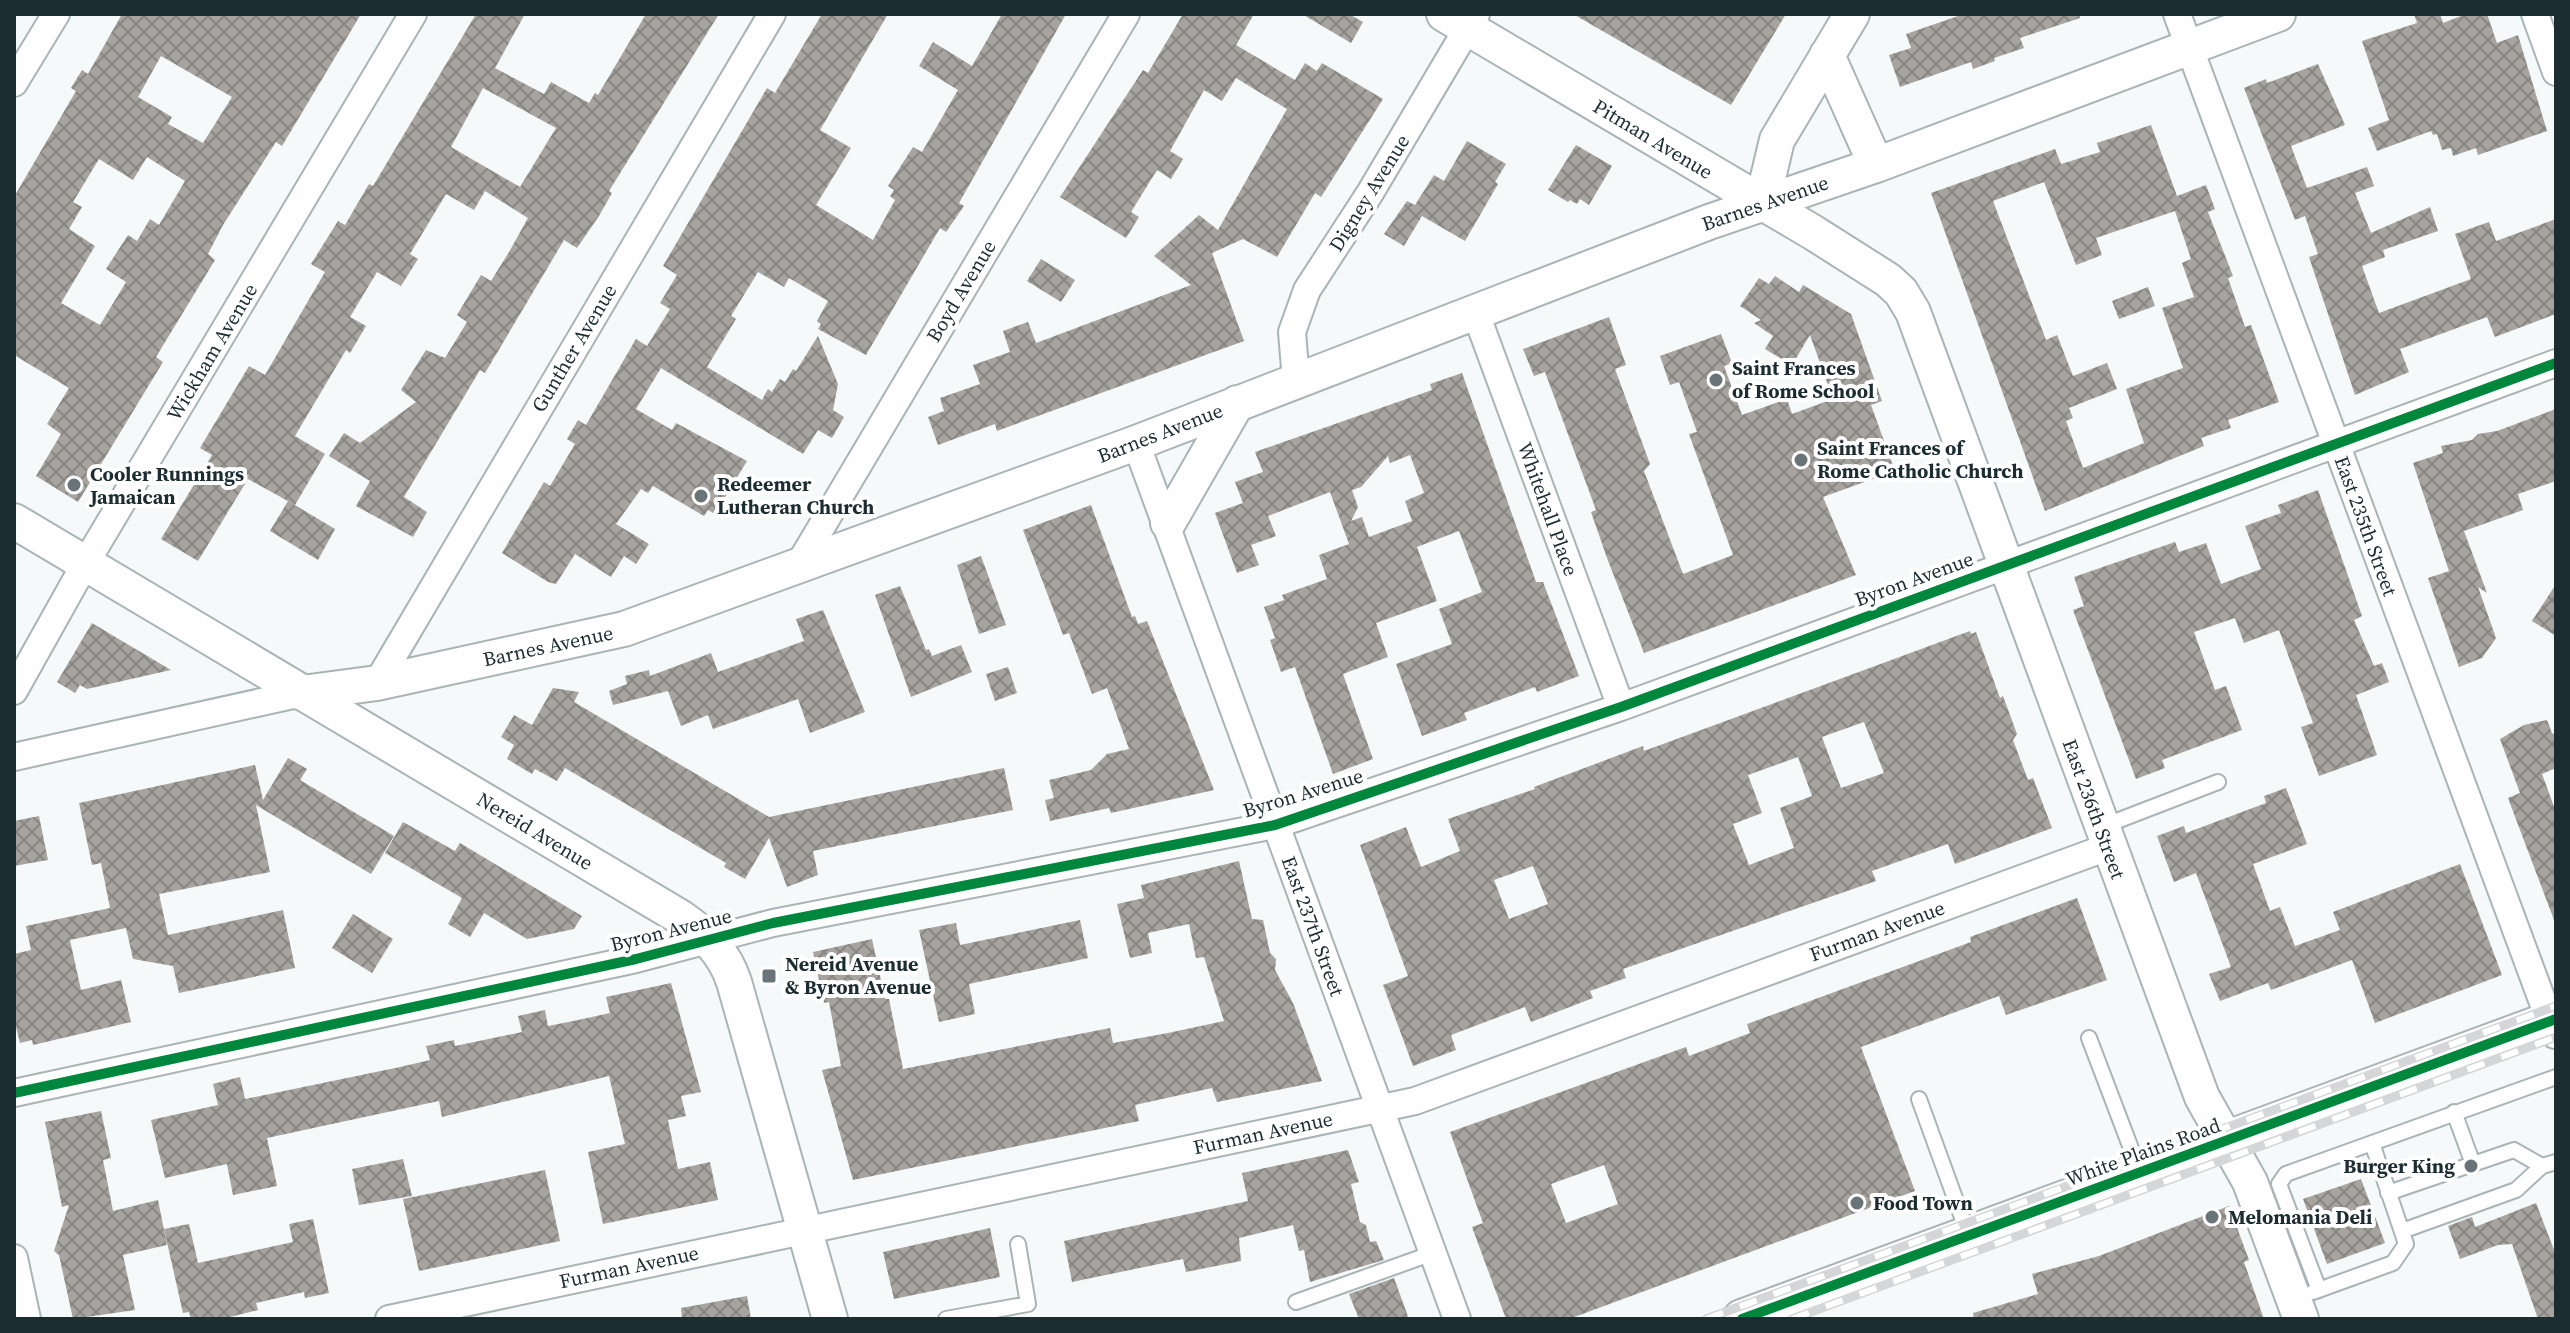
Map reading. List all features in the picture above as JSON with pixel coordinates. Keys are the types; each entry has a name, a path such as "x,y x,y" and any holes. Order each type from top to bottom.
{"main road":[{"name":"White Plains Road","path":"1742,1319 2227,1140 2554,1026"}],"street":[{"path":"14,83 56,14"},
{"name":"Wickham Avenue","path":"14,691 85,564 413,14"},
{"name":"Gunther Avenue","path":"377,683 772,14"},
{"name":"Boyd Avenue","path":"797,568 1126,14"},
{"path":"1762,203 1777,140 1852,14"},
{"name":"East 235th Street","path":"2177,14 2554,1026"},
{"name":"Barnes Avenue","path":"14,757 302,693 377,683 624,629 1136,443 1762,203 1876,165 2278,14"},
{"path":"2535,14 2556,72"},
{"name":"Pitman Avenue","path":"1463,19 1888,280 1901,292"},
{"name":"Digney Avenue","path":"1296,380 1292,332 1307,290 1370,193 1463,19"},
{"path":"1827,55 1876,165"},
{"name":"East 236th Street","path":"1901,292 1913,312 2202,1097 2250,1182 2305,1303"},
{"name":"Whitehall Place","path":"1475,311 1621,707"},
{"name":"Byron Avenue","path":"14,1093 636,959 773,923 1275,825 1621,707 2556,363"},
{"path":"1168,523 1237,403"},
{"name":"East 237th Street","path":"1136,443 1168,523 1275,825 1457,1319"},
{"name":"Nereid Avenue","path":"14,521 680,917 709,939 724,958 734,982 830,1319"},
{"name":"Furman Avenue","path":"389,1319 1432,1096 2104,837"},
{"path":"14,1258 27,1319"}],"lane":[{"path":"2104,837 2218,782"},
{"path":"2089,1038 2140,1172"},
{"path":"2372,1143 2406,1244 2393,1263 2305,1303 2279,1184 2286,1174 2454,1112 2556,1077"},
{"path":"1919,1099 1969,1235"},
{"path":"2454,1112 2473,1164"},
{"path":"2388,1193 2514,1150 2549,1164 2516,1190 2402,1231"},
{"path":"946,1319 1028,1304 1018,1244"},
{"path":"1296,1302 1433,1253"}],"building":[{"path":"122,14 361,14 282,146 276,142 223,225 208,254 215,260 156,357 163,362 78,502 36,476 61,434 47,424 69,388 14,355 14,197 76,91 71,88 82,70 88,74","holes":["161,56 232,97 203,143 168,124 172,117 138,97","147,157 185,181 159,225 150,219 137,241 128,235 106,269 126,282 100,325 61,303 95,246 69,229 82,207 73,202 99,159 133,180"]},
{"path":"476,14 525,14 495,68 544,94 551,82 589,103 595,93 598,95 646,14 719,14 609,191 612,193 599,216 577,248 564,240 485,373 480,370 404,497 427,512 413,537 356,506 370,481 329,456 344,433 360,443 416,402 401,390 426,350 445,358 467,322 457,315 481,275 491,281 509,252 528,218 485,191 474,210 446,194 410,254 418,259 401,286 377,272 350,317 366,326 350,353 346,350 295,436 325,454 295,505 248,479 198,561 161,539 212,455 200,448 249,366 265,375 325,272 311,264 338,221 345,225 369,184 373,186","holes":["483,88 556,128 520,187 451,147"]},
{"path":"822,14 888,14 820,130 851,148 816,205 873,240 895,200 890,196 894,190 888,186 913,147 922,152 958,90 919,66 933,42 972,66 1002,14 1066,14 959,203 964,206 946,232 940,228 866,355 818,329 821,324 817,321 828,301 789,278 784,287 758,272 731,316 736,319 707,367 762,400 768,389 772,392 780,379 785,382 793,369 796,371 818,336 838,384 833,410 844,417 832,438 818,430 803,454 661,368 636,409 672,430 676,423 747,461 715,514 708,510 704,516 653,486 648,493 641,489 616,524 649,544 636,564 624,556 611,577 575,554 556,584 548,582 502,553 544,482 550,486 575,444 567,439 578,420 586,425 636,339 647,346 670,309 660,303 677,275 663,266 767,88 775,93"},
{"path":"1183,14 1254,14 1236,45 1295,80 1305,63 1317,71 1322,63 1383,99 1321,197 1315,193 1277,257 1243,239 1212,253 1244,341 997,431 995,424 938,445 928,417 944,411 940,398 980,384 973,365 1010,352 1003,331 1028,322 1036,343 1191,285 1154,256 1199,215 1218,230 1287,109 1236,78 1222,101 1204,90 1170,151 1183,159 1171,179 1157,170 1131,212 1139,217 1126,238 1060,197 1143,70 1148,73"},
{"path":"1302,14 1349,14 1363,22 1351,43"},
{"path":"1573,14 1786,14 1731,105"},
{"path":"1964,14 2079,14 2080,18 2020,38 2024,48 1994,58 1995,61 1973,69 1971,62 1900,87 1889,55 1911,48 1906,34"},
{"path":"2414,14 2440,14 2443,23 2466,14 2487,14 2497,43 2518,35 2547,131 2478,155 2476,148 2453,156 2451,148 2442,150 2437,134 2433,135 2431,131 2377,151 2368,128 2389,120 2362,41 2417,23"},
{"path":"2318,64 2345,125 2291,146 2307,188 2367,167 2374,186 2355,193 2371,233 2430,207 2438,231 2383,250 2385,257 2362,266 2379,313 2471,279 2455,234 2489,222 2496,241 2556,219 2556,314 2495,337 2487,317 2400,349 2409,372 2355,395 2309,257 2318,254 2305,216 2295,220 2244,88"},
{"path":"2151,125 2177,196 2206,185 2215,209 2208,212 2233,276 2228,278 2245,327 2251,325 2279,402 2228,420 2231,428 2201,438 2204,446 2045,511 1931,193 2055,149 2061,164 2100,152 2097,143","holes":["2044,182 2076,265 2102,255 2096,238 2175,211 2191,259 2182,263 2194,297 2162,308 2183,368 2126,389 2144,443 2083,468 2066,421 2073,418 2069,408 2117,389 2107,363 2073,376 2057,335 2046,340 1993,201"]},
{"path":"1467,141 1506,164 1465,241 1422,216 1404,246 1384,234 1407,201 1415,205 1434,175 1444,181"},
{"path":"1576,145 1612,166 1589,205 1580,199 1577,204 1568,202 1548,190"},
{"path":"1041,259 1075,280 1061,302 1027,281"},
{"path":"1775,276 1799,292 1803,285 1851,314 1882,401 1871,405 1895,471 1823,497 1856,575 1644,653 1607,558 1591,512 1596,510 1545,372 1534,376 1523,349 1609,317 1626,365 1615,369 1650,464 1644,471 1683,574 1733,555 1689,434 1697,432 1679,382 1670,385 1660,356 1721,334 1732,363 1724,366 1742,415 1787,399 1792,414 1833,399 1810,335 1792,365 1765,349 1773,336 1754,323 1761,320 1740,306 1759,278 1769,284"},
{"path":"2148,287 2155,306 2119,319 2112,301"},
{"path":"1462,373 1536,582 1543,582 1579,676 1537,692 1535,687 1464,713 1467,720 1422,736 1396,664 1452,644 1439,609 1482,592 1459,531 1417,547 1437,601 1376,623 1388,657 1343,674 1373,759 1333,774 1295,667 1281,672 1270,640 1275,638 1264,607 1284,600 1282,595 1327,579 1319,555 1349,544 1330,492 1268,516 1276,536 1251,545 1259,565 1237,573 1215,513 1243,503 1235,482 1263,472 1255,452 1432,390 1430,384","holes":["1410,455 1424,493 1405,501 1412,521 1369,537 1362,517 1351,521 1358,507 1352,490 1361,487 1388,456 1390,463"]},
{"path":"2556,409 2556,481 2518,494 2523,510 2464,531 2487,593 2478,587 2496,638 2482,658 2459,667 2428,578 2449,571 2413,463 2443,453 2441,446 2472,440 2478,434 2497,431"},
{"path":"2318,490 2362,616 2354,620 2374,666 2382,663 2389,682 2356,695 2377,755 2319,776 2301,727 2313,723 2279,630 2244,643 2235,618 2194,632 2215,690 2226,686 2242,730 2162,760 2165,768 2136,779 2073,610 2084,606 2074,577 2175,542 2179,552 2206,543 2221,584 2261,569 2245,526 2281,513 2278,505"},
{"path":"288,501 335,529 318,560 270,531"},
{"path":"1091,505 1132,617 1135,616 1138,624 1147,621 1214,790 1111,813 1109,808 1050,821 1045,800 1054,798 1049,780 1091,770 1107,754 1129,749 1107,688 1092,694 1069,633 1063,635 1023,530"},
{"path":"981,556 1006,625 979,634 957,565"},
{"path":"2556,584 2556,636 2532,621"},
{"path":"900,586 926,650 929,649 932,656 961,645 972,672 911,697 875,595"},
{"path":"823,610 865,712 810,733 798,699 713,729 708,715 681,726 668,691 613,705 609,691 627,684 625,676 649,670 650,676 711,653 718,672 804,641 796,619"},
{"path":"92,623 171,670 87,689 80,685 75,693 57,682"},
{"path":"1970,631 1971,634 1976,632 2017,734 2013,740 2028,780 2033,778 2052,828 1955,864 1948,844 1872,871 1876,881 1623,969 1626,978 1590,991 1593,998 1531,1022 1525,1007 1451,1035 1456,1050 1413,1066 1383,985 1408,976 1360,845 1406,827 1421,867 1460,851 1448,819 1535,789 1643,746 1644,751","holes":["1864,722 1884,773 1841,788 1822,737","1798,757 1812,796 1780,808 1794,848 1749,865 1733,824 1762,813 1748,775","1533,866 1548,904 1509,919 1494,880"]},
{"path":"1008,667 1017,693 995,701 986,674"},
{"path":"553,688 579,692 574,702 769,817 1004,768 1013,810 813,851 818,875 787,887 769,838 745,879 724,867 726,863 565,768 557,781 535,769 532,774 507,759 514,745 501,737 514,715 532,725"},
{"path":"2547,720 2552,733 2556,735 2556,768 2542,774 2556,812 2554,920 2508,798 2520,793 2500,739 2524,725"},
{"path":"288,758 307,769 300,780 394,836 371,874 256,805 270,872 159,894 168,935 283,910 295,968 179,993 173,966 133,959 126,928 70,940 81,990 121,980 131,1022 33,1045 32,1040 20,1043 14,1019 14,954 31,950 26,926 110,908 101,863 92,865 79,803 255,765 263,800"},
{"path":"2286,788 2307,844 2253,864 2270,911 2280,907 2295,946 2340,930 2333,912 2460,864 2502,975 2375,1023 2352,960 2271,990 2268,983 2220,1001 2209,974 2231,967 2196,873 2174,882 2157,836 2184,826 2186,833 2266,803 2264,796"},
{"path":"39,816 48,860 14,866 14,821"},
{"path":"403,822 455,851 460,843 582,916 574,929 527,939 484,913 470,937 448,924 462,898 385,853"},
{"path":"1239,861 1252,919 1263,920 1270,953 1276,959 1275,970 1293,1003 1322,1081 1217,1102 1212,1088 1135,1105 1139,1121 853,1180 822,1070 841,1066 829,1002 824,1003 813,952 872,939 885,999 889,999 903,1069 1110,1028 1113,1043 1168,1033 1224,1021 1204,957 1196,958 1189,924 1148,933 1152,953 1130,958 1117,904 1144,898 1141,885"},
{"path":"2077,898 2107,980 2006,1015 1999,996 1861,1047 1915,1191 1569,1319 1506,1319 1472,1227 1483,1223 1450,1132 1686,1047 1689,1056 1750,1033 1747,1024 1971,942 1970,937","holes":["1604,1165 1618,1204 1566,1223 1551,1184"]},
{"path":"353,914 393,939 372,973 332,948"},
{"path":"1080,920 1088,958 969,984 975,1014 939,1022 919,930 956,923 960,945"},
{"path":"671,983 701,1092 681,1096 686,1116 668,1120 678,1169 710,1162 718,1200 603,1224 588,1152 625,1144 609,1076 442,1117 439,1101 267,1138 277,1186 233,1195 227,1164 165,1178 151,1120 218,1105 213,1084 240,1077 245,1099 400,1067 430,1060 426,1046 454,1040 455,1046 522,1032 518,1016 545,1010 548,1026 578,1020 610,1013 606,997"},
{"path":"101,1111 111,1158 103,1160 113,1211 158,1200 167,1245 123,1255 135,1310 73,1319 59,1255 54,1251 69,1205 62,1207 45,1122"},
{"path":"1348,1150 1359,1182 1351,1184 1360,1222 1366,1225 1370,1242 1376,1241 1384,1260 1310,1282 1304,1250 1299,1251 1293,1225 1239,1238 1241,1261 1186,1272 1183,1259 1072,1282 1064,1241 1248,1201 1242,1173"},
{"path":"403,1159 412,1196 359,1205 352,1169"},
{"path":"545,1170 560,1241 419,1271 403,1199"},
{"path":"2361,1179 2385,1243 2327,1264 2303,1199"},
{"path":"2536,1203 2556,1255 2556,1319 2538,1319 2512,1244 2498,1245 2460,1259 2448,1226 2472,1217 2475,1227"},
{"path":"2229,1206 2249,1260 2244,1262 2264,1319 1974,1319 1973,1313 2038,1294 2032,1274 2099,1256"},
{"path":"313,1219 329,1293 305,1298 304,1292 256,1303 258,1310 222,1319 191,1319 189,1312 183,1313 164,1229 189,1224 198,1263 293,1242 289,1224"},
{"path":"990,1228 1000,1277 894,1299 883,1252"},
{"path":"1394,1278 1409,1319 1359,1319 1349,1294"},
{"path":"747,1296 751,1319 682,1319 681,1308"}],"railway":[{"path":"1706,1319 2556,1006"},
{"path":"1750,1319 2556,1022"},
{"path":"1792,1319 2556,1037"}],"cycle path":[{"path":"14,1093 636,959 773,923 1275,825 1621,707 2556,363"},
{"path":"1742,1319 2556,1019"}],"place":[{"name":"Saint Frances of Rome School","path":"1716,380"},
{"name":"Saint Frances of Rome Catholic Church","path":"1801,460"},
{"name":"Cooler Runnings Jamaican","path":"74,485"},
{"name":"Redeemer Lutheran Church","path":"701,496"},
{"name":"Nereid Avenue & Byron Avenue","path":"769,976"},
{"name":"Burger King","path":"2471,1166"},
{"name":"Food Town","path":"1857,1203"},
{"name":"Melomania Deli","path":"2212,1217"}]}
